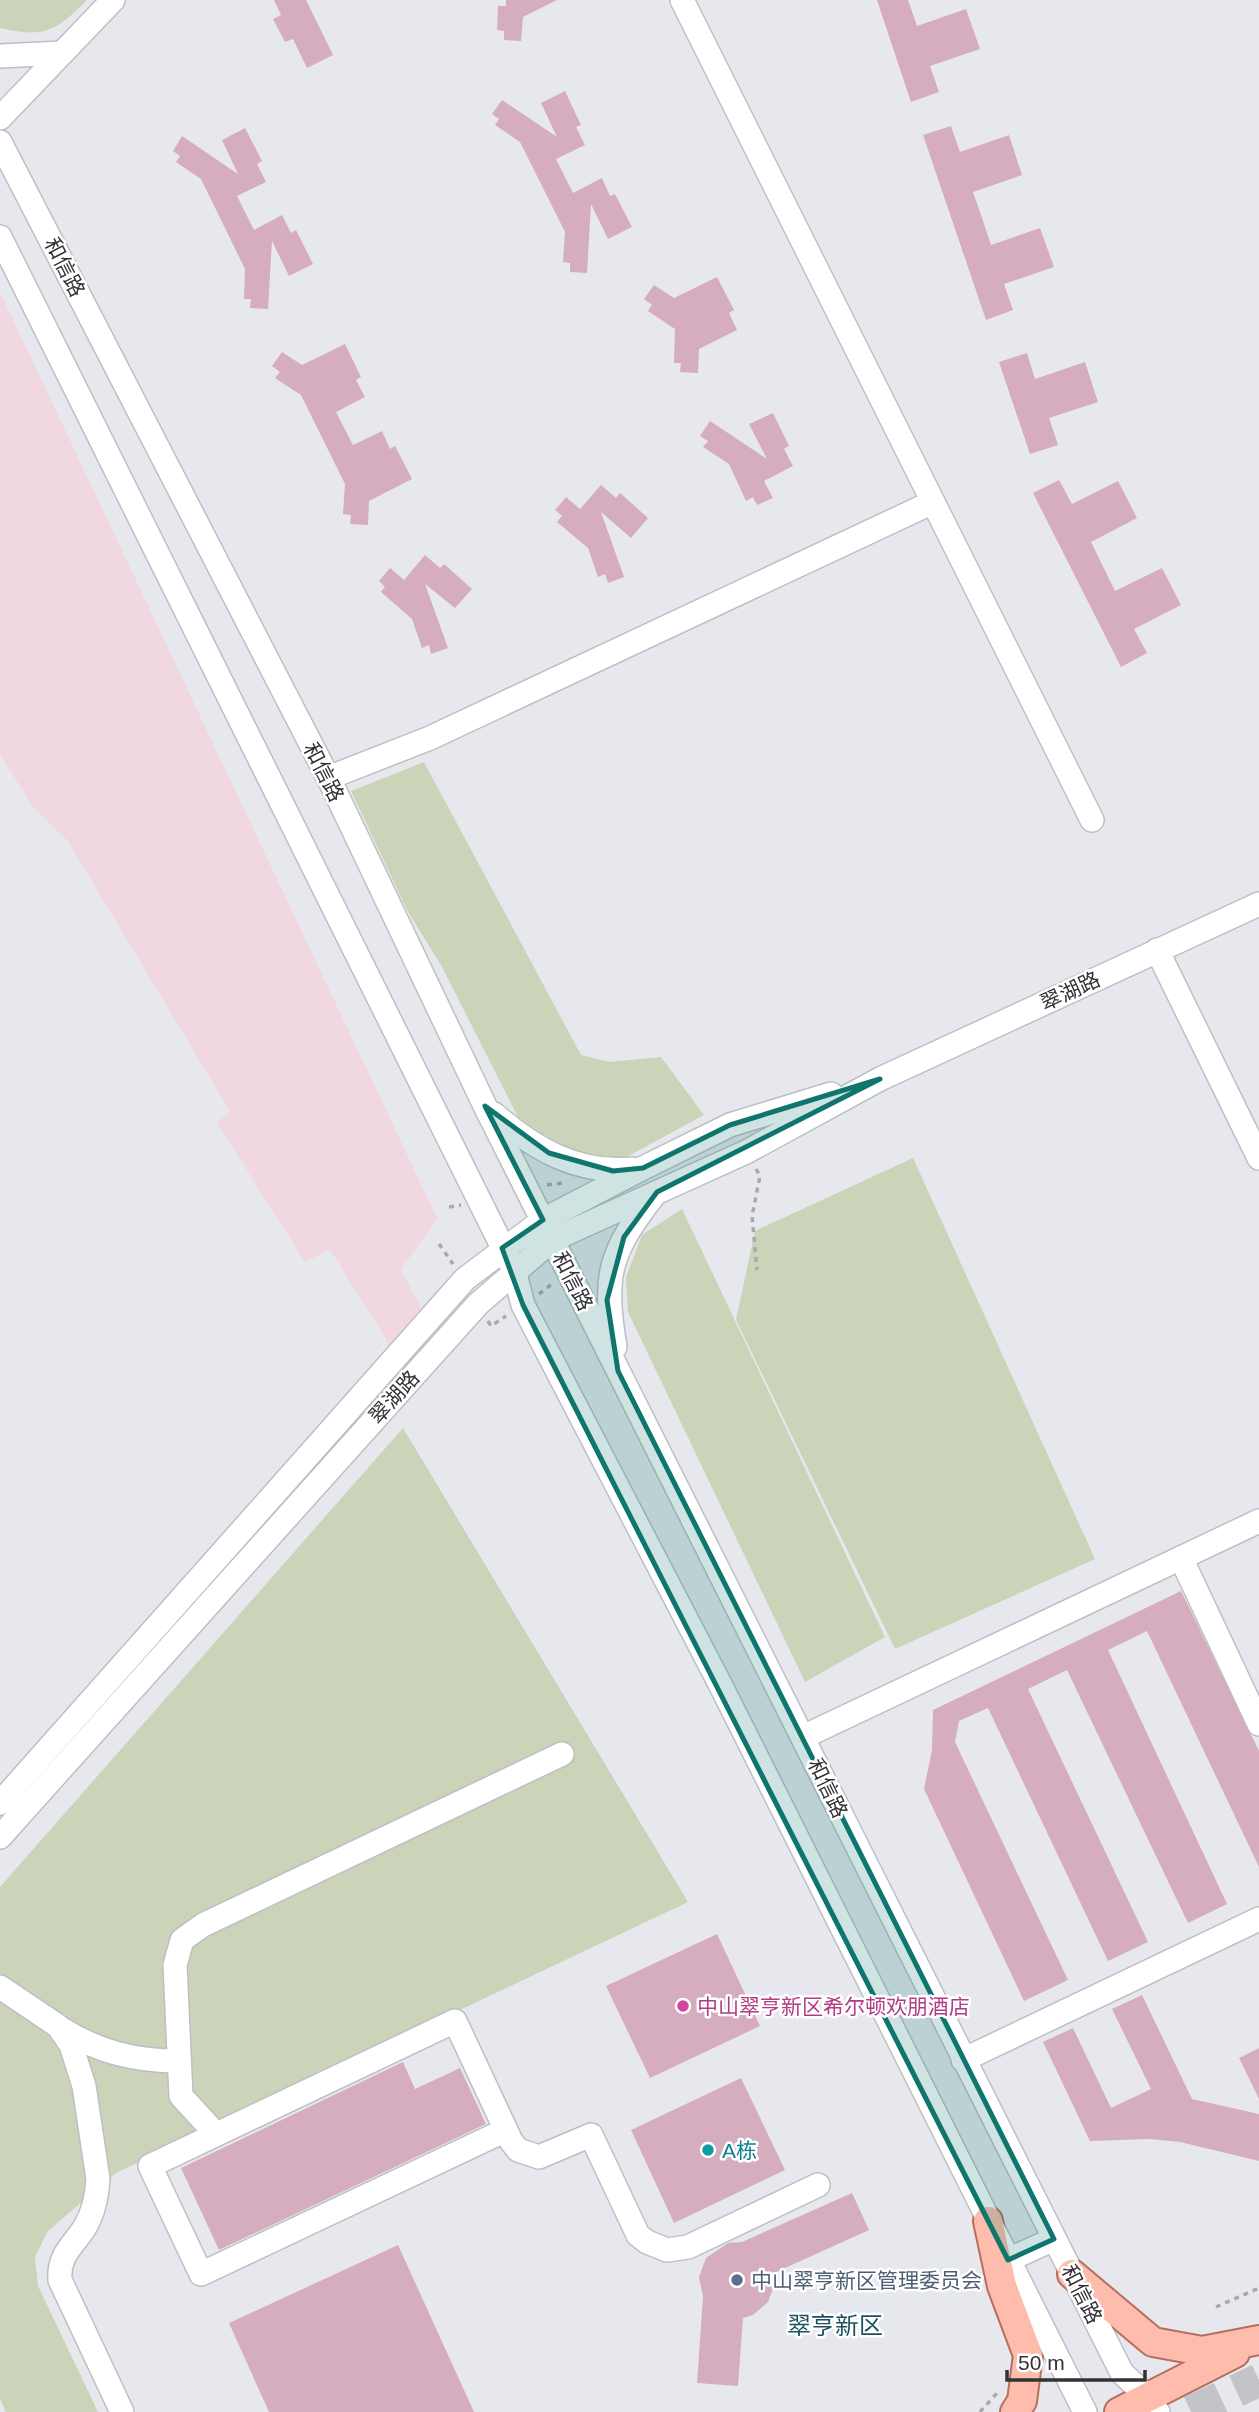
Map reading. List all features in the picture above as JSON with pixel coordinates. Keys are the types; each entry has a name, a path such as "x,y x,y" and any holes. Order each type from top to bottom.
{"main road":[{"path":"988,2221 1002,2286 1028,2355 1022,2401 1006,2402"},
{"path":"1072,2274 1153,2342 1202,2351 1259,2340"},
{"path":"1119,2412 1153,2405 1259,2340"}],"street":[{"path":"0,118 113,0"},
{"path":"682,0 1092,820"},
{"path":"0,56 62,53"},
{"name":"和信路","path":"0,142 328,778 485,1106 803,1737 962,2060 1122,2373 1153,2405"},
{"path":"0,237 514,1270 523,1305 720,1684 1085,2412"},
{"path":"0,262 24,285"},
{"path":"328,778 430,738 933,502"},
{"name":"翠湖路","path":"0,1803 465,1279 502,1248 657,1192 746,1152 880,1079 1259,904"},
{"path":"1157,950 1259,1158"},
{"name":"翠湖路","path":"0,1836 478,1304 514,1270 548,1230 643,1168 730,1125 880,1079"},
{"path":"485,1106 523,1138 571,1162 596,1170 643,1168"},
{"path":"618,1371 607,1300 611,1274 624,1237 657,1192"},
{"path":"803,1737 1259,1521"},
{"path":"1181,1558 1259,1724"},
{"path":"216,2134 181,2096 175,1965 182,1940 191,1931 562,1754"},
{"path":"962,2060 1259,1919"},
{"path":"0,1987 58,2026 103,2051 153,2061 179,2061"},
{"path":"506,2130 201,2274 150,2166 455,2021 518,2150 539,2157 591,2135 638,2235 647,2242 667,2250 688,2247 818,2185"},
{"path":"58,2026 80,2065 98,2179 92,2213 62,2256 60,2280 122,2412"},
{"path":"1008,2260 1054,2239"}],"path":[{"path":"746,1152 760,1176 752,1216 757,1270"},
{"path":"1216,2308 1259,2288"},
{"path":"980,2412 1006,2402"}],"highlighted area":[{"path":"880,1079 657,1192 624,1237 607,1300 618,1371 1054,2239 1008,2260 523,1305 502,1248 543,1220 485,1106 549,1153 613,1171 643,1168 730,1125"}],"shaded area":[{"path":"0,292 437,1218 401,1270 423,1311 389,1344 330,1250 305,1262 217,1123 230,1111 67,840 34,808 0,755"}],"green space":[{"path":"0,0 87,0 57,26 39,32 28,32 0,28"},
{"path":"424,762 581,1055 610,1062 661,1057 704,1115 621,1160 564,1152 522,1125 441,965 408,912 351,791"},
{"path":"913,1158 1095,1559 895,1649 736,1320 755,1231"},
{"path":"682,1209 885,1637 805,1682 628,1312 626,1277 642,1235"},
{"path":"403,1428 688,1902 116,2173 48,2231 35,2257 38,2286 98,2412 6,2412 0,2399 0,1887"}],"building":[{"path":"274,0 306,0 333,55 307,68 293,39 285,42 273,19 281,15"},
{"path":"506,0 557,0 523,17 521,41 504,40 504,31 497,30 498,6 506,6"},
{"path":"877,0 908,0 917,26 966,9 980,49 930,66 939,92 911,102"},
{"path":"565,91 581,125 576,127 585,145 556,159 573,193 602,178 610,196 615,194 632,227 608,239 591,204 587,273 570,272 570,263 563,262 565,232 520,142 495,125 499,119 492,114 502,100 557,137 541,103"},
{"path":"951,126 960,152 1009,135 1022,175 973,192 991,245 1040,228 1054,267 1004,284 1013,310 986,320 923,135"},
{"path":"245,128 262,161 257,164 266,182 237,196 254,230 282,215 291,233 296,230 313,264 289,276 272,241 268,309 250,308 251,299 244,299 245,269 201,179 176,162 180,156 173,151 182,136 238,174 222,140"},
{"path":"717,277 734,310 729,313 737,330 699,349 698,373 680,372 681,363 674,363 675,329 648,311 652,305 644,299 654,285 674,298"},
{"path":"345,344 361,377 356,380 365,397 336,412 353,445 382,431 390,449 395,446 412,479 369,501 368,525 350,524 351,515 343,514 345,484 301,395 275,378 280,372 272,366 282,352 302,365"},
{"path":"1027,353 1035,379 1085,362 1098,402 1049,418 1058,445 1030,454 999,362"},
{"path":"773,413 789,446 784,449 793,466 764,481 773,498 757,505 753,497 746,501 729,464 703,447 708,441 700,436 710,421 767,459 749,424"},
{"path":"1059,480 1072,504 1118,481 1137,518 1091,542 1115,591 1162,568 1181,605 1134,629 1147,653 1121,667 1033,493"},
{"path":"601,485 616,498 620,493 648,518 631,538 601,512 624,577 608,583 605,574 598,577 588,548 557,522 562,516 555,510 566,497 580,509"},
{"path":"425,555 440,568 444,564 472,589 455,608 425,584 448,648 431,654 429,645 422,648 412,619 381,592 385,587 379,581 390,568 404,580"},
{"path":"1181,1591 1259,1751 1259,1867 1147,1631 1108,1650 1227,1904 1188,1923 1067,1670 1028,1689 1148,1942 1108,1961 988,1708 959,1721 955,1742 1068,1980 1024,2001 924,1789 932,1750 933,1710"},
{"path":"717,1934 760,2026 650,2078 606,1986"},
{"path":"1142,1995 1192,2099 1259,2114 1259,2161 1180,2142 1150,2139 1090,2141 1043,2042 1073,2028 1111,2108 1151,2089 1112,2009"},
{"path":"1259,2048 1259,2099 1239,2058"},
{"path":"403,2062 415,2089 460,2068 486,2124 219,2250 181,2168"},
{"name":"A栋","path":"741,2078 785,2170 674,2223 631,2130"},
{"path":"852,2193 869,2230 774,2273 775,2283 768,2302 753,2315 743,2318 738,2386 697,2383 703,2297 699,2277 706,2258 728,2243 742,2242"},
{"path":"398,2245 474,2412 269,2412 229,2323"}],"tunnel":[{"path":"1191,2412 1259,2380"}],"place":[{"name":"中山翠亨新区希尔顿欢朋酒店","path":"683,2006"},
{"name":"A栋","path":"708,2150"},
{"name":"中山翠亨新区管理委员会","path":"737,2280"}],"district":[{"name":"翠亨新区","path":"835,2325"}]}
